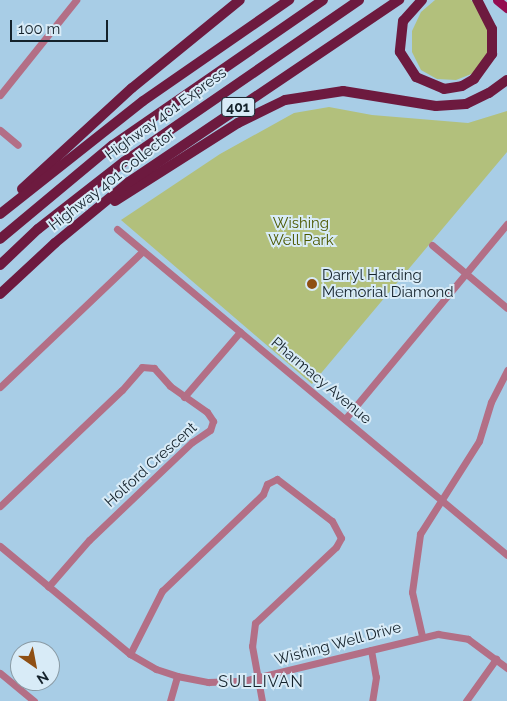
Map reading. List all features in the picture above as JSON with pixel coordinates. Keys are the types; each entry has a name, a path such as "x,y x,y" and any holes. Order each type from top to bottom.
{"highway":[{"path":"0,213 80,135 240,0"},
{"path":"0,213 81,148 285,0"},
{"path":"241,33 290,0"},
{"name":"Highway 401 Express","path":"0,238 113,145 323,0"},
{"name":"Highway 401 Express","path":"0,265 38,230 125,161 359,0"},
{"name":"Highway 401 Collector","path":"0,294 82,221 180,146 399,0"},
{"path":"422,0 403,21 400,52 416,77 444,89 462,86 474,80 492,54 492,28 477,0"},
{"path":"82,221 231,127 285,100 343,91 436,106 466,104 489,93 507,80"}],"main road":[{"path":"497,0 507,8"}],"street":[{"path":"0,95 76,0"},
{"path":"0,130 18,145"},
{"path":"345,419 507,224"},
{"name":"Pharmacy Avenue","path":"118,229 507,555"},
{"path":"432,245 507,308"},
{"path":"0,387 143,251"},
{"path":"184,397 240,332"},
{"name":"Holford Crescent","path":"0,506 122,390 142,367 154,368 184,397 210,416 213,421 210,430 192,442 89,540 48,587"},
{"path":"422,636 413,598 413,578 420,534 479,441 492,402 507,370"},
{"path":"130,654 162,591 264,494 267,484 277,479 332,522 341,538 336,547 255,623 251,637 262,701"},
{"name":"Wishing Well Drive","path":"0,546 130,654 156,669 177,676 208,682 259,678 422,636 438,634 468,639 507,668"},
{"path":"371,650 376,677 372,701"},
{"path":"466,701 472,688 496,659"},
{"path":"0,673 34,701"},
{"path":"170,701 177,676"}],"green space":[{"path":"435,0 471,0 481,10 491,34 490,55 479,71 456,80 437,79 421,70 412,52 412,31 421,12"},
{"name":"Wishing Well Park","path":"329,107 372,115 468,123 507,111 507,152 312,384 121,220 220,154 294,113"}],"place":[{"name":"Darryl Harding Memorial Diamond","path":"312,284"}],"district":[{"name":"SULLIVAN","path":"261,682"}]}
